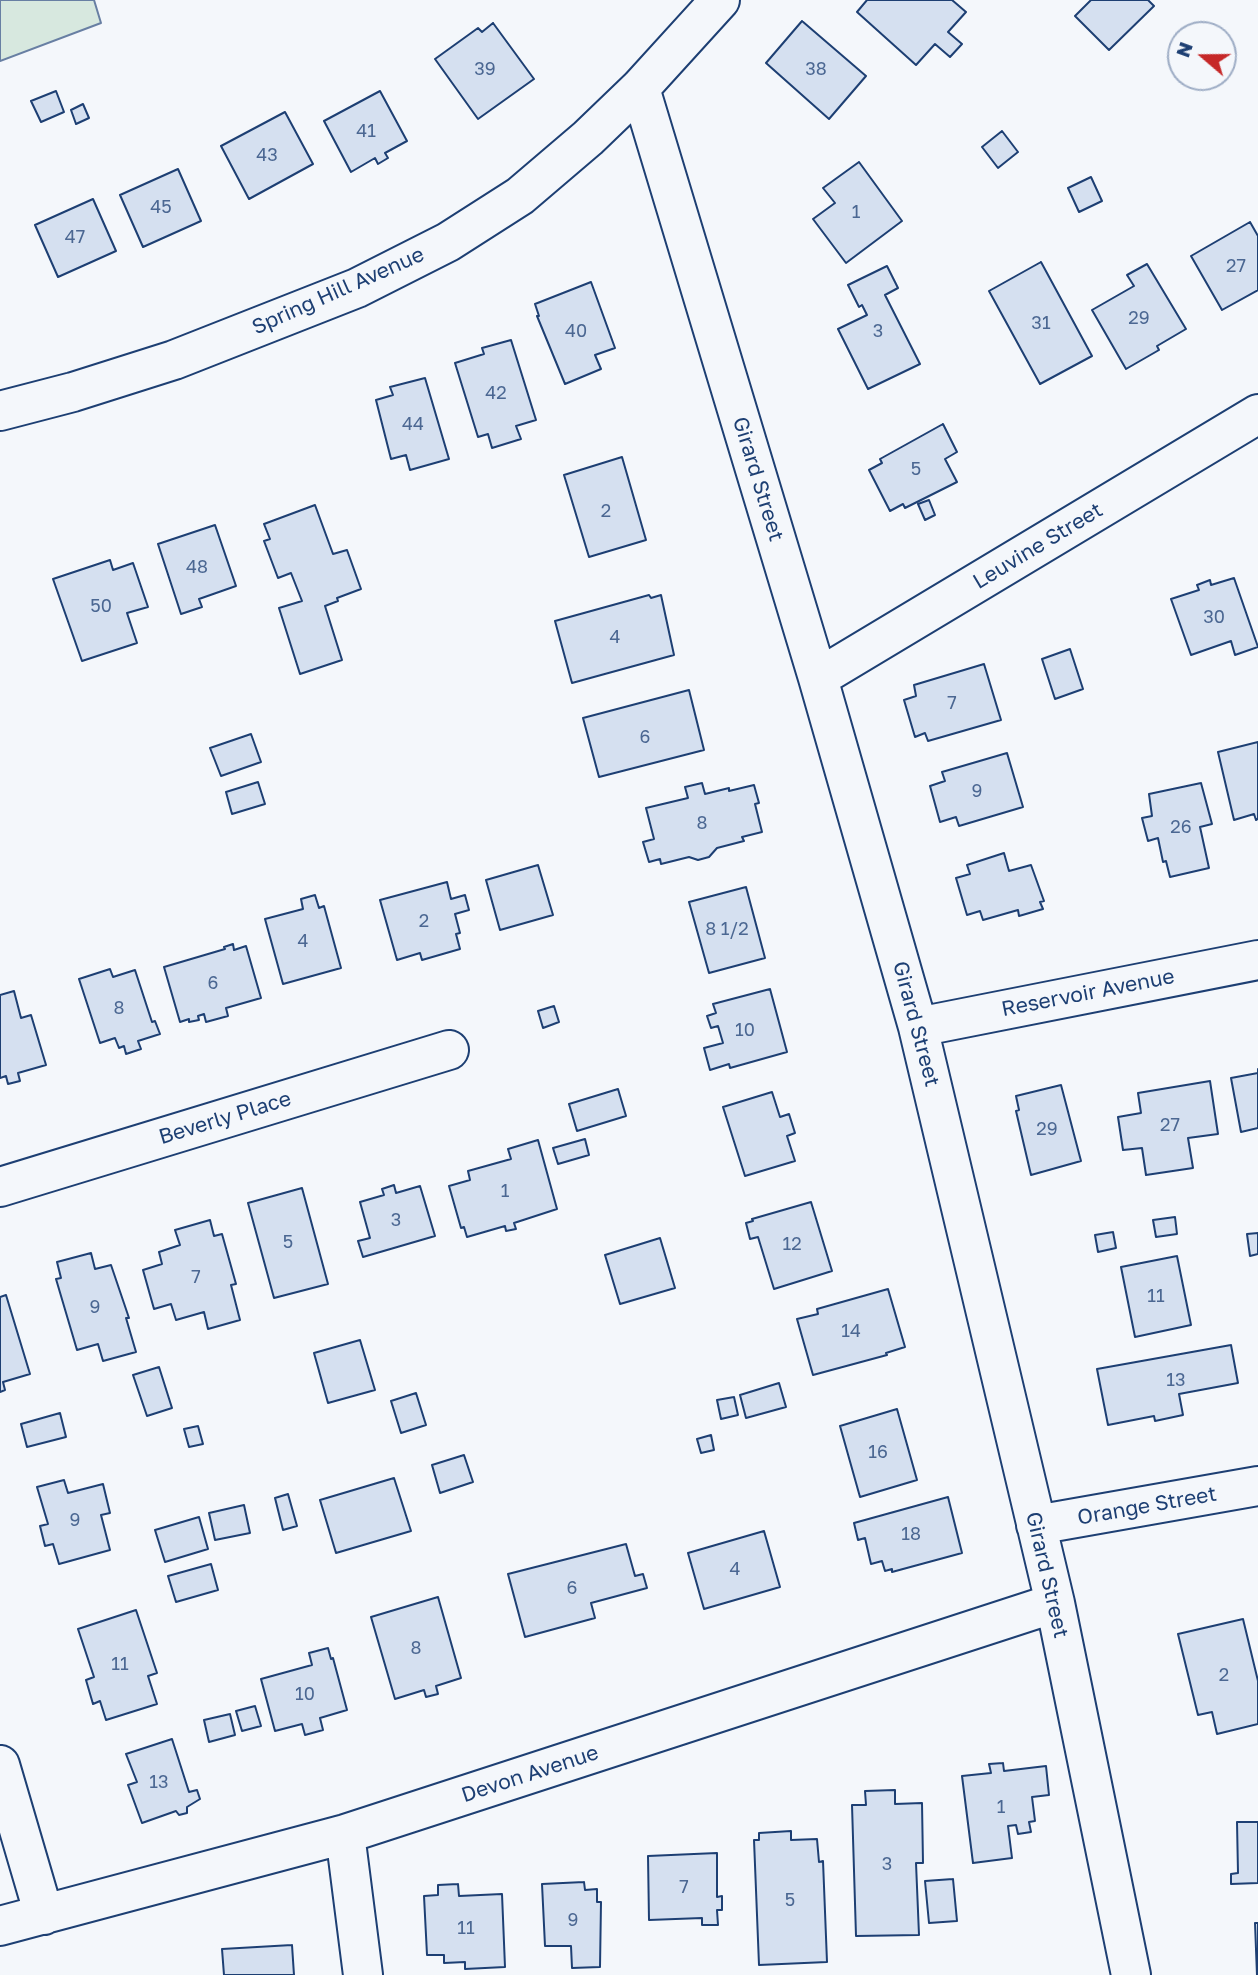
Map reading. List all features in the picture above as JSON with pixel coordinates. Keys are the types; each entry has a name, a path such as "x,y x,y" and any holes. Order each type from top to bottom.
{"street":[{"name":"Spring Hill Avenue","path":"0,411 73,392 174,360 356,288 448,242 520,196 588,138 640,88 720,0"},
{"name":"Girard Street","path":"640,88 818,678 918,1027 1055,1604 1131,1975"},
{"name":"Leuvine Street","path":"818,678 1258,414"},
{"name":"Reservoir Avenue","path":"918,1027 1258,960"},
{"name":"Beverly Place","path":"0,1186 449,1050"},
{"name":"Orange Street","path":"1037,1525 1258,1486"},
{"name":"Devon Avenue","path":"0,1926 345,1834 1055,1604"},
{"path":"0,1765 44,1914"},
{"path":"345,1834 363,1975"}],"shaded area":[{"path":"0,0 94,0 101,23 0,61"}],"building":[{"path":"867,0 952,0 966,12 948,32 962,44 950,57 935,44 916,65 857,12"},
{"path":"1091,0 1148,0 1154,6 1109,50 1075,16"},
{"path":"802,21 866,76 829,119 766,63"},
{"path":"493,23 534,79 478,119 435,59 478,28 482,32"},
{"path":"56,91 64,112 41,122 31,101"},
{"path":"380,91 407,141 385,153 388,158 378,164 375,158 351,172 324,121"},
{"path":"83,104 89,118 76,124 71,110"},
{"path":"285,112 313,164 249,199 221,146"},
{"path":"1002,131 1018,152 998,168 982,147"},
{"path":"859,162 902,221 846,263 813,219 835,203 823,188"},
{"path":"178,169 201,221 143,247 120,195"},
{"path":"1091,177 1102,201 1079,212 1068,188"},
{"path":"93,199 116,251 58,277 35,225"},
{"path":"1250,222 1258,236 1258,290 1222,310 1191,256"},
{"path":"1041,262 1092,356 1040,384 989,291"},
{"path":"1147,264 1186,329 1157,346 1159,350 1126,369 1092,310 1134,286 1127,275"},
{"path":"887,266 898,288 885,295 920,364 868,389 838,329 867,315 862,305 859,307 848,285"},
{"path":"591,282 615,348 595,355 601,369 565,384 537,316 535,304"},
{"path":"511,340 536,420 516,426 521,439 492,448 488,434 478,437 455,363 484,354 482,348"},
{"path":"425,378 449,459 410,470 406,455 391,459 376,400 393,395 390,387"},
{"path":"943,424 957,452 945,459 957,482 905,508 903,504 890,511 869,470 882,463 880,459"},
{"path":"622,457 646,540 589,557 564,475"},
{"path":"929,500 935,515 925,520 918,504"},
{"path":"315,505 333,554 347,550 361,589 337,598 338,601 325,606 342,660 300,674 279,608 302,601 291,573 278,578 264,541 270,539 264,524"},
{"path":"215,525 236,586 199,599 202,607 181,614 158,544"},
{"path":"110,560 113,570 133,563 148,607 127,613 137,643 82,661 53,579"},
{"path":"1234,578 1258,647 1235,655 1231,641 1191,655 1171,599 1199,590 1197,585 1210,580 1211,585"},
{"path":"649,595 651,598 661,595 674,655 572,683 555,621"},
{"path":"1070,649 1083,689 1055,699 1042,659"},
{"path":"984,664 1001,720 928,741 925,733 915,737 904,700 916,696 914,685"},
{"path":"689,690 704,750 599,777 583,718"},
{"path":"251,734 261,762 221,776 210,748"},
{"path":"1258,742 1258,819 1256,820 1254,814 1234,820 1218,752"},
{"path":"1007,753 1023,807 959,826 956,817 940,822 930,786 945,781 942,772"},
{"path":"258,782 265,804 232,814 226,792"},
{"path":"702,783 705,794 754,785 759,803 755,804 762,832 742,837 744,841 717,848 709,857 698,860 689,857 661,864 660,859 649,862 643,842 654,839 646,808 688,798 685,787"},
{"path":"1201,783 1212,824 1200,827 1209,868 1170,877 1166,861 1163,862 1158,838 1148,841 1142,818 1152,816 1149,794"},
{"path":"1004,853 1009,871 1031,865 1044,901 1040,902 1043,909 1019,916 1018,910 983,920 980,911 967,915 956,878 970,874 967,865"},
{"path":"538,865 553,915 500,930 486,880"},
{"path":"447,882 451,899 465,895 469,910 455,914 460,933 456,934 460,949 422,960 420,953 397,960 380,900"},
{"path":"746,887 765,958 709,973 689,902"},
{"path":"315,895 319,908 324,906 341,968 283,984 265,919 303,909 301,899"},
{"path":"233,944 234,950 246,946 261,998 226,1008 228,1016 206,1022 204,1014 198,1016 199,1020 180,1022 164,967 225,949 224,947"},
{"path":"110,969 113,977 135,970 152,1022 155,1021 160,1034 138,1041 141,1049 126,1054 124,1046 119,1048 115,1038 100,1043 79,979"},
{"path":"770,989 787,1052 730,1068 729,1064 710,1070 704,1048 723,1043 718,1026 711,1028 707,1016 716,1013 713,1004"},
{"path":"14,991 21,1018 31,1015 46,1065 18,1073 20,1081 8,1084 6,1076 0,1078 0,995"},
{"path":"554,1006 559,1022 543,1028 538,1011"},
{"path":"1258,1073 1258,1128 1241,1132 1231,1078"},
{"path":"1210,1081 1218,1134 1188,1138 1193,1168 1146,1175 1142,1148 1123,1150 1118,1117 1141,1113 1138,1093"},
{"path":"1061,1085 1081,1161 1031,1175 1016,1111 1019,1110 1016,1096"},
{"path":"618,1089 626,1116 577,1131 569,1104"},
{"path":"772,1092 780,1117 789,1114 795,1133 787,1136 795,1161 745,1176 723,1107"},
{"path":"585,1139 589,1155 558,1164 553,1148"},
{"path":"538,1140 557,1209 514,1223 516,1229 506,1231 505,1226 467,1237 464,1227 461,1228 449,1186 470,1180 468,1171 511,1159 508,1149"},
{"path":"394,1185 396,1193 420,1186 435,1236 363,1257 358,1241 370,1238 360,1202 384,1195 382,1189"},
{"path":"302,1188 328,1284 274,1298 248,1203"},
{"path":"811,1202 832,1271 774,1289 758,1237 750,1239 746,1223"},
{"path":"1175,1217 1177,1234 1156,1237 1153,1220"},
{"path":"210,1220 214,1236 222,1234 236,1284 231,1285 240,1320 208,1329 204,1312 176,1320 171,1304 154,1309 143,1270 162,1264 159,1252 180,1245 175,1230"},
{"path":"1113,1232 1116,1248 1098,1252 1095,1235"},
{"path":"1258,1233 1258,1254 1250,1256 1247,1234"},
{"path":"660,1238 675,1288 620,1304 605,1255"},
{"path":"91,1253 95,1269 111,1265 129,1318 126,1318 136,1352 103,1361 98,1344 77,1350 56,1279 61,1278 57,1262"},
{"path":"1177,1256 1191,1325 1135,1337 1121,1267"},
{"path":"888,1289 905,1347 886,1353 887,1355 813,1375 797,1319 818,1314 817,1309"},
{"path":"6,1295 30,1374 3,1382 5,1390 0,1392 0,1297"},
{"path":"360,1340 375,1390 328,1403 314,1353"},
{"path":"1231,1345 1238,1383 1179,1394 1183,1415 1155,1421 1154,1416 1108,1425 1097,1369"},
{"path":"159,1367 172,1408 147,1416 133,1375"},
{"path":"779,1383 786,1407 746,1418 740,1395"},
{"path":"416,1393 426,1425 401,1433 391,1401"},
{"path":"734,1397 738,1415 721,1419 717,1400"},
{"path":"897,1409 917,1480 860,1497 840,1426"},
{"path":"60,1413 66,1437 27,1447 21,1424"},
{"path":"198,1426 203,1444 189,1447 184,1429"},
{"path":"711,1435 714,1450 701,1453 697,1439"},
{"path":"464,1455 473,1482 440,1493 432,1465"},
{"path":"394,1478 411,1531 336,1553 320,1500"},
{"path":"64,1480 68,1493 103,1484 110,1513 101,1515 110,1550 59,1564 53,1544 45,1546 40,1526 48,1524 37,1487"},
{"path":"288,1494 297,1526 283,1530 275,1498"},
{"path":"948,1497 962,1553 892,1572 892,1569 885,1571 882,1561 871,1564 865,1538 858,1540 854,1523"},
{"path":"244,1505 250,1533 215,1540 209,1513"},
{"path":"199,1517 208,1549 165,1562 155,1530"},
{"path":"764,1531 780,1587 704,1609 688,1553"},
{"path":"626,1544 635,1576 643,1574 647,1588 591,1603 595,1618 525,1637 508,1574"},
{"path":"211,1564 218,1590 176,1602 168,1576"},
{"path":"438,1597 461,1678 436,1686 438,1694 426,1697 424,1690 395,1699 371,1617"},
{"path":"136,1610 157,1673 148,1676 157,1704 106,1720 100,1701 93,1704 86,1680 94,1677 78,1629"},
{"path":"1243,1619 1258,1681 1258,1724 1217,1734 1212,1712 1198,1715 1178,1634"},
{"path":"328,1648 347,1710 320,1718 323,1730 305,1735 302,1724 275,1731 261,1679 312,1665 309,1653"},
{"path":"255,1706 261,1726 242,1731 236,1711"},
{"path":"230,1714 235,1735 209,1742 204,1720"},
{"path":"172,1739 189,1792 197,1790 200,1799 187,1807 187,1813 179,1815 176,1811 142,1823 128,1785 137,1782 126,1754"},
{"path":"1003,1763 1004,1771 1046,1766 1049,1795 1032,1797 1035,1821 1029,1822 1031,1832 1018,1834 1016,1825 1008,1826 1012,1858 973,1863 962,1776 991,1773 989,1764"},
{"path":"895,1790 895,1804 922,1803 923,1863 916,1863 919,1935 856,1936 852,1805 866,1805 865,1791"},
{"path":"1237,1822 1258,1822 1258,1883 1231,1884 1231,1874 1238,1873"},
{"path":"791,1831 791,1840 817,1839 819,1862 823,1861 827,1962 759,1965 754,1840 759,1840 759,1833"},
{"path":"717,1853 717,1897 722,1896 722,1910 717,1910 718,1925 702,1925 702,1918 649,1920 648,1856"},
{"path":"953,1879 957,1921 929,1923 925,1881"},
{"path":"584,1882 585,1890 597,1889 597,1902 601,1902 600,1967 572,1968 571,1946 545,1946 542,1884"},
{"path":"458,1884 459,1896 502,1894 505,1967 465,1969 465,1962 444,1963 444,1955 427,1955 424,1896 438,1895 438,1885"},
{"path":"1255,1923 1258,1923 1258,1975 1257,1975"},
{"path":"292,1945 294,1975 224,1975 222,1949"}]}
